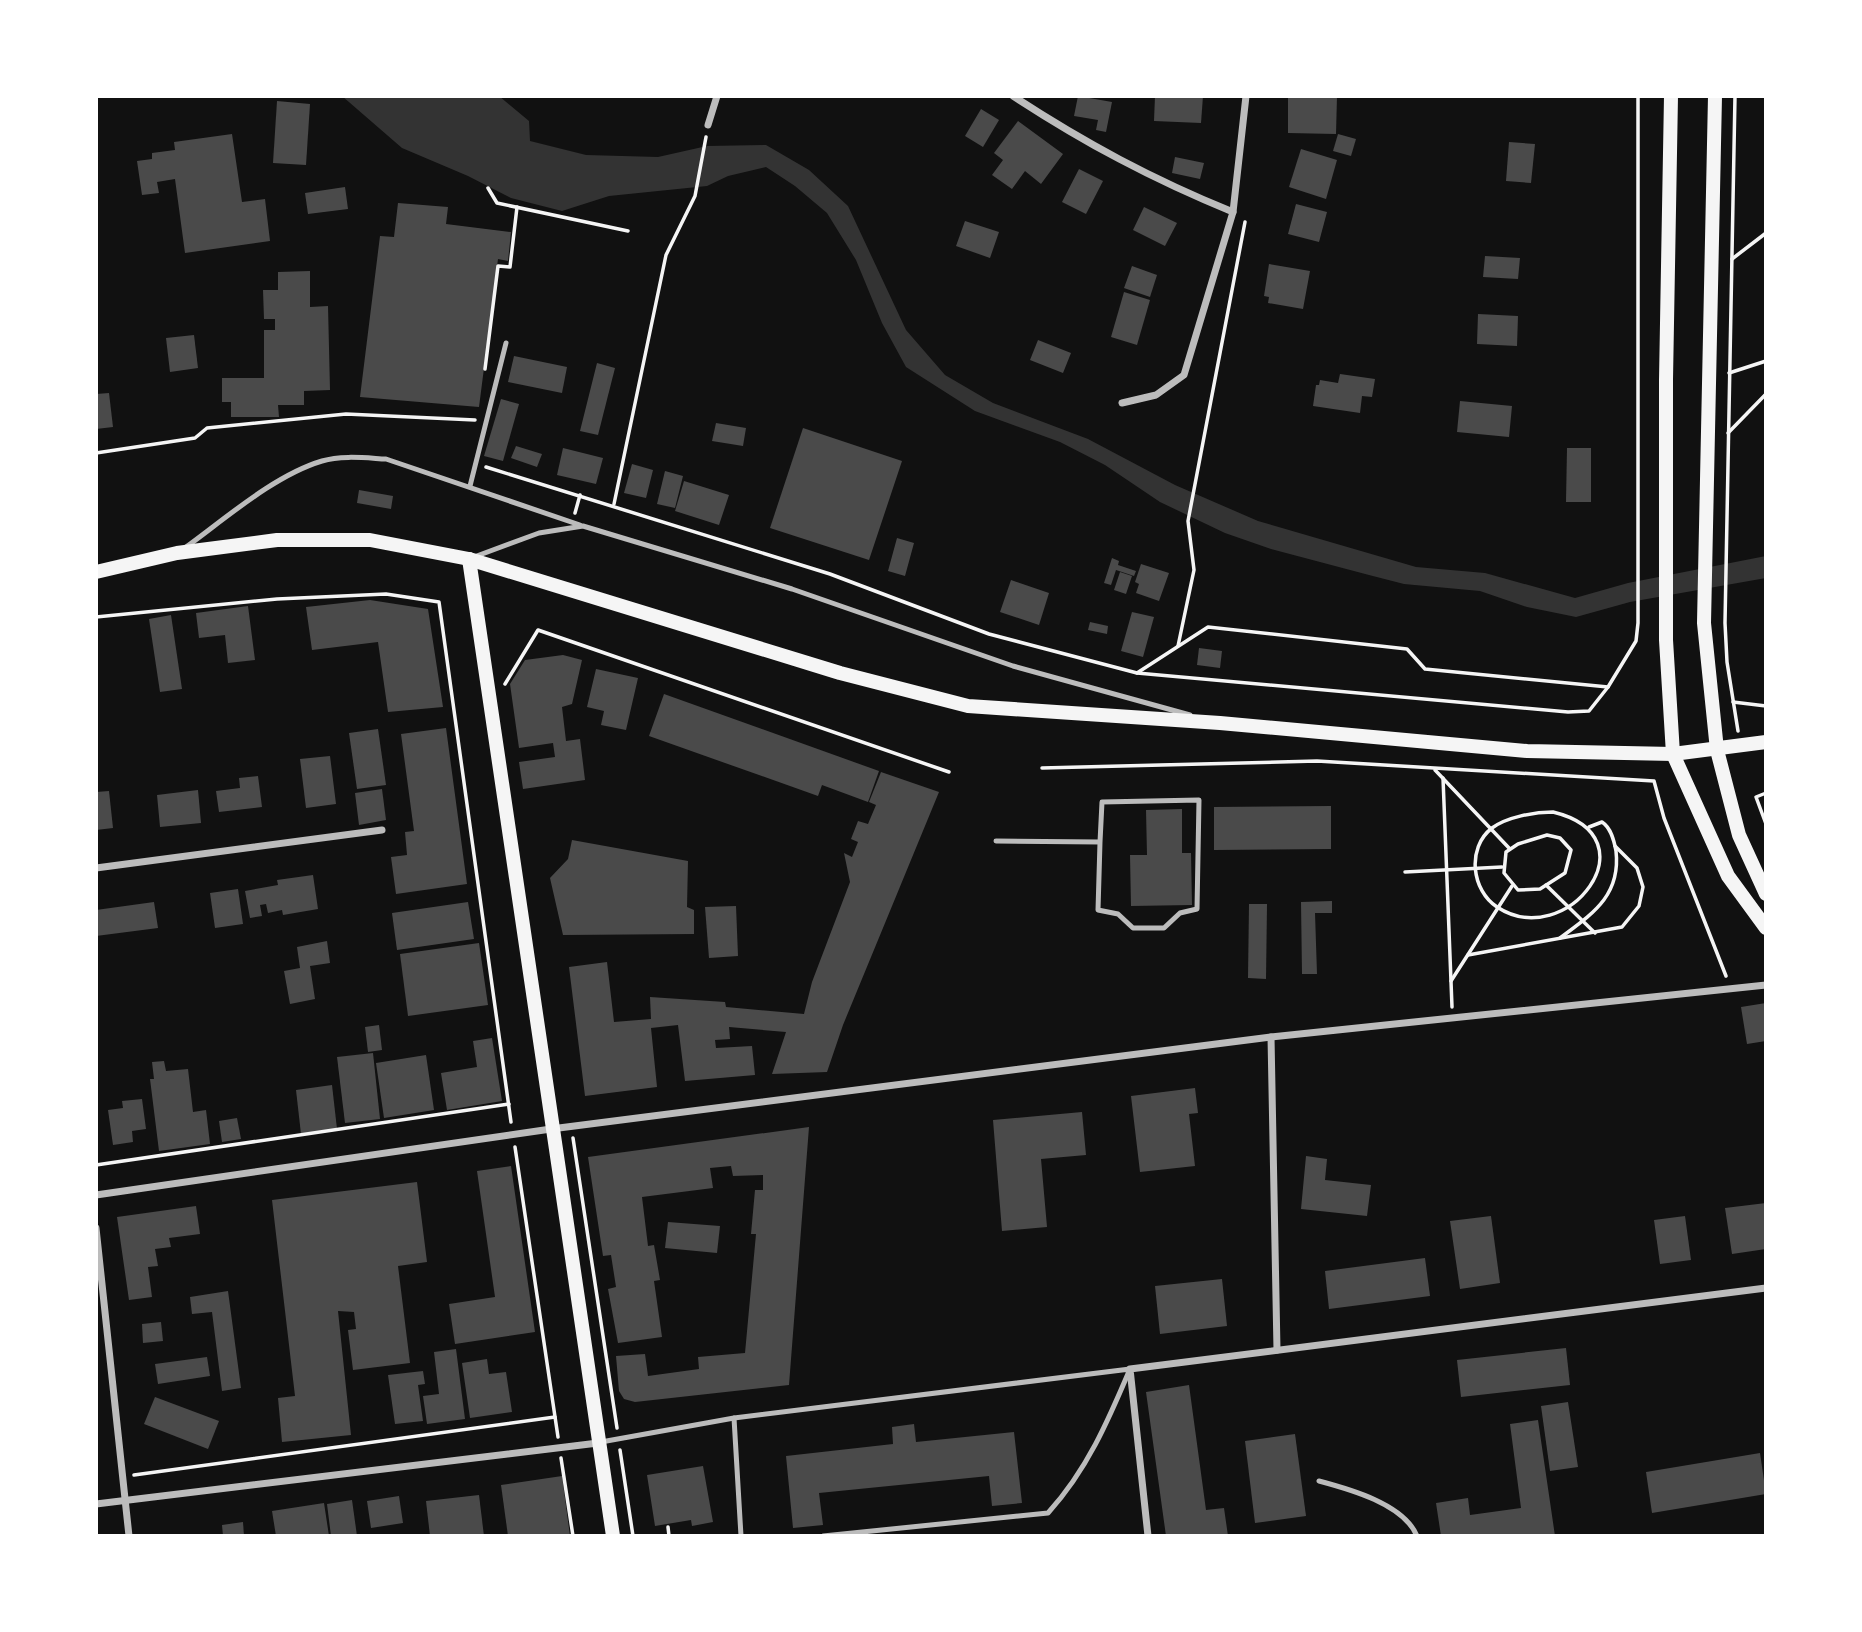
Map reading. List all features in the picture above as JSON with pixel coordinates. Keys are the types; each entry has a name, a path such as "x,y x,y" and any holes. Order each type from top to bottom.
{"main road":[{"path":"1671,96 1667,623 1673,754 1728,876 1766,928"},
{"path":"1715,96 1704,623 1717,750 1739,835 1766,894"},
{"path":"96,572 177,553 277,540 370,540 469,559 840,673 950,703 1220,723 1469,748 1673,754 1766,742"},
{"path":"469,559 613,1536"}],"street":[{"path":"708,125 717,96"},
{"path":"1013,96 1072,135 1157,181 1233,212"},
{"path":"1122,403 1156,395 1184,375 1233,212 1246,96"},
{"path":"96,869 382,831"},
{"path":"96,1195 551,1129 1271,1037 1766,985"},
{"path":"1271,1037 1277,1350"},
{"path":"96,1228 129,1536"},
{"path":"1148,1536 1130,1368 1766,1288"},
{"path":"96,1504 598,1443"}],"lane":[{"path":"470,486 506,343"},
{"path":"177,553 272,486 322,461 359,457 387,459 583,526 792,589 1013,666 1220,723"},
{"path":"469,559 539,533 583,526"},
{"path":"1199,800 1197,909 1180,913 1164,928 1133,928 1118,915 1098,910 1100,842 1102,802 1199,800"},
{"path":"996,841 1100,842"},
{"path":"598,1443 734,1418 1130,1368"},
{"path":"823,1536 1048,1513 1073,1485 1096,1447 1130,1368"},
{"path":"734,1418 741,1536"},
{"path":"1319,1481 1365,1494 1397,1514 1414,1529 1417,1536"}],"path":[{"path":"476,464 830,574 989,634 1137,673 1568,712 1589,711 1608,687 1636,640 1639,531 1639,96"},
{"path":"1735,96 1725,623 1738,733"},
{"path":"614,505 666,255 695,196 708,125"},
{"path":"488,188 497,203 628,231"},
{"path":"484,382 498,266 510,267 517,207"},
{"path":"1178,646 1195,570 1188,521 1246,219"},
{"path":"1732,259 1766,233"},
{"path":"1729,373 1766,361"},
{"path":"1728,433 1766,394"},
{"path":"96,453 195,438 207,428 346,414 477,420 474,430"},
{"path":"575,514 580,495"},
{"path":"96,617 304,597 386,594 439,602 513,1135 573,1536"},
{"path":"1137,673 1208,627 1407,649 1425,669 1608,687"},
{"path":"507,696 505,683 538,630 949,772"},
{"path":"1733,702 1766,706"},
{"path":"1042,768 1317,761 1654,781 1664,818 1731,989"},
{"path":"1434,768 1509,848"},
{"path":"1443,778 1453,1018"},
{"path":"1766,793 1756,797 1766,824"},
{"path":"1553,811 1589,827 1599,846 1597,874 1589,890 1567,907 1545,916 1525,918 1498,908 1483,894 1475,868 1480,845 1491,829 1520,817 1553,811"},
{"path":"1557,939 1604,903 1610,893 1616,868 1615,846 1606,825 1598,822 1589,827"},
{"path":"1547,835 1565,843 1571,855 1563,876 1546,886 1523,891 1512,886 1503,867 1509,848 1547,835"},
{"path":"1468,955 1622,927 1639,906 1643,895 1637,867 1615,846"},
{"path":"1405,872 1503,867"},
{"path":"1451,981 1512,886"},
{"path":"1546,886 1595,933"},
{"path":"96,1165 509,1104"},
{"path":"572,1127 633,1536"},
{"path":"123,1477 555,1417"},
{"path":"668,1527 669,1536"}],"shaded area":[{"path":"342,96 499,96 529,121 530,141 586,155 658,157 707,146 766,145 809,170 848,206 906,330 945,375 993,403 1088,439 1175,485 1258,521 1416,567 1485,573 1575,598 1628,583 1766,556 1766,578 1630,602 1576,617 1527,607 1480,591 1404,584 1271,549 1225,533 1160,502 1105,465 1060,442 975,411 906,367 882,323 856,260 827,213 795,186 766,167 728,176 707,186 609,196 562,211 511,198 402,148"}],"building":[{"path":"1078,96 1112,102 1106,132 1096,130 1098,120 1074,116"},
{"path":"1155,96 1203,96 1201,123 1154,121"},
{"path":"1288,96 1337,96 1336,134 1288,133"},
{"path":"277,101 310,104 306,165 273,163"},
{"path":"981,109 999,120 983,147 965,136"},
{"path":"1018,121 1063,154 1041,184 1025,171 1012,189 992,175 1003,160 994,153"},
{"path":"232,134 242,202 265,199 270,241 185,253 175,179 157,182 159,193 142,195 137,161 152,159 152,153 175,150 174,142"},
{"path":"1338,134 1356,139 1351,156 1333,151"},
{"path":"1509,142 1535,144 1531,183 1506,181"},
{"path":"1301,149 1337,160 1326,199 1289,187"},
{"path":"1175,157 1204,163 1200,179 1172,173"},
{"path":"1079,169 1103,181 1086,214 1062,202"},
{"path":"345,187 348,209 308,214 305,193"},
{"path":"398,203 448,207 446,224 511,232 508,261 498,259 479,407 360,397 380,236 394,237"},
{"path":"1296,204 1327,212 1319,242 1288,234"},
{"path":"1144,207 1177,223 1165,246 1133,230"},
{"path":"965,221 999,232 990,258 956,246"},
{"path":"1485,256 1520,258 1518,279 1483,277"},
{"path":"1269,264 1310,271 1303,309 1268,303 1269,297 1264,296"},
{"path":"1132,266 1157,275 1150,297 1124,288"},
{"path":"310,271 310,307 328,306 330,390 304,391 304,405 278,405 279,417 231,417 231,402 222,402 222,378 264,378 264,330 275,330 275,319 264,319 263,290 278,290 278,272"},
{"path":"1124,292 1150,300 1137,345 1111,337"},
{"path":"1478,314 1518,316 1517,346 1477,344"},
{"path":"194,335 198,368 170,372 166,338"},
{"path":"1038,340 1071,353 1063,373 1030,360"},
{"path":"514,356 567,367 562,393 508,382"},
{"path":"597,363 615,368 598,435 580,431"},
{"path":"1340,374 1375,379 1372,397 1362,396 1360,413 1313,406 1316,385 1319,385 1320,380 1338,383"},
{"path":"109,393 113,427 96,429 96,394"},
{"path":"501,399 519,404 503,461 484,456"},
{"path":"1460,401 1512,406 1509,437 1457,432"},
{"path":"716,423 746,428 743,446 712,441"},
{"path":"803,428 902,461 869,560 770,528"},
{"path":"516,446 542,454 537,467 511,458"},
{"path":"563,448 603,458 596,484 557,475"},
{"path":"1567,448 1591,448 1591,502 1566,502"},
{"path":"632,464 653,470 646,498 624,493"},
{"path":"665,471 683,476 675,508 657,504"},
{"path":"684,481 729,495 719,525 675,511"},
{"path":"359,490 393,496 391,509 357,503"},
{"path":"897,538 914,543 905,576 888,571"},
{"path":"1112,558 1119,561 1118,565 1136,571 1134,576 1116,570 1111,585 1104,583"},
{"path":"1141,564 1169,573 1159,601 1136,593 1139,584 1135,582"},
{"path":"1120,572 1132,576 1126,594 1114,590"},
{"path":"1011,580 1049,593 1039,625 1000,612"},
{"path":"370,600 428,609 443,707 388,712 378,642 312,650 306,607"},
{"path":"248,606 255,660 228,663 225,635 199,638 196,613"},
{"path":"1132,612 1154,617 1143,657 1121,651"},
{"path":"171,615 182,689 160,692 149,619"},
{"path":"1090,622 1108,626 1107,634 1088,630"},
{"path":"1199,648 1222,651 1220,668 1197,665"},
{"path":"563,655 582,660 572,704 562,707 566,741 580,739 585,780 523,789 519,762 555,757 553,743 519,748 510,684 525,660"},
{"path":"596,669 638,678 626,730 601,725 604,711 587,707"},
{"path":"664,694 879,771 868,802 822,785 818,796 649,736"},
{"path":"446,728 467,884 396,894 391,857 407,855 405,832 414,831 401,734"},
{"path":"378,729 386,785 357,789 349,733"},
{"path":"330,756 336,804 306,808 300,759"},
{"path":"881,772 939,792 843,1025 827,1072 772,1074 786,1032 729,1027 730,1039 715,1040 716,1048 752,1046 755,1075 685,1081 678,1025 651,1028 657,1087 585,1096 569,967 607,962 614,1022 651,1019 650,997 725,1002 726,1007 804,1014 812,982 850,882 844,853 852,857 858,842 851,839 858,821 868,824 876,805 869,802"},
{"path":"258,776 262,807 219,812 216,791 240,788 239,778"},
{"path":"382,789 386,820 359,825 355,793"},
{"path":"198,790 201,823 160,827 157,795"},
{"path":"109,791 113,828 96,830 96,792"},
{"path":"1331,806 1331,849 1214,850 1214,807"},
{"path":"1182,809 1182,853 1191,853 1192,905 1131,906 1130,855 1147,855 1146,810"},
{"path":"572,840 688,861 687,907 694,910 694,934 563,935 550,878 568,859"},
{"path":"313,875 318,909 283,915 282,910 268,913 266,904 260,905 262,916 250,918 245,891 278,885 277,880"},
{"path":"238,889 243,924 215,928 210,893"},
{"path":"1332,901 1332,913 1315,913 1317,974 1302,974 1301,902"},
{"path":"154,902 158,928 96,936 96,910"},
{"path":"468,902 474,939 397,950 392,913"},
{"path":"1249,904 1267,904 1266,979 1248,978"},
{"path":"736,906 738,956 709,958 705,907"},
{"path":"327,941 330,963 310,966 315,999 290,1004 284,971 300,968 297,947"},
{"path":"479,943 488,1005 408,1016 400,954"},
{"path":"1766,1003 1766,1041 1747,1044 1741,1007"},
{"path":"379,1025 382,1050 368,1052 365,1027"},
{"path":"492,1038 502,1101 447,1110 441,1073 477,1067 473,1041"},
{"path":"373,1053 380,1119 345,1123 337,1057"},
{"path":"426,1055 434,1110 384,1118 376,1063"},
{"path":"164,1061 166,1071 188,1069 193,1112 206,1110 210,1144 159,1151 150,1079 154,1079 152,1062"},
{"path":"332,1085 337,1129 301,1134 296,1090"},
{"path":"1195,1088 1198,1113 1189,1114 1195,1166 1140,1172 1131,1096"},
{"path":"142,1099 146,1129 132,1131 133,1142 113,1145 108,1110 123,1108 122,1101"},
{"path":"1082,1112 1086,1155 1041,1159 1047,1227 1002,1231 993,1120"},
{"path":"237,1118 241,1139 222,1142 219,1121"},
{"path":"809,1127 789,1385 635,1402 624,1399 619,1391 616,1356 645,1354 648,1376 699,1369 698,1357 745,1353 756,1234 751,1234 755,1190 763,1190 763,1175 733,1176 731,1166 710,1168 713,1188 642,1197 648,1246 654,1245 660,1280 654,1281 662,1337 618,1343 608,1289 616,1287 611,1255 603,1256 588,1157"},
{"path":"1306,1156 1327,1159 1325,1180 1371,1185 1367,1216 1301,1209"},
{"path":"511,1166 535,1332 455,1344 449,1304 495,1297 477,1171"},
{"path":"417,1182 427,1262 398,1266 410,1363 353,1370 348,1330 356,1329 354,1312 338,1311 351,1435 282,1442 278,1398 295,1396 272,1200"},
{"path":"1766,1203 1766,1249 1732,1254 1725,1208"},
{"path":"196,1206 200,1234 169,1238 171,1247 155,1249 158,1266 148,1267 152,1297 129,1300 117,1217"},
{"path":"1491,1216 1500,1283 1460,1289 1450,1221"},
{"path":"1685,1216 1691,1260 1660,1264 1654,1220"},
{"path":"668,1222 720,1226 717,1253 665,1248"},
{"path":"1425,1258 1430,1296 1329,1309 1325,1271"},
{"path":"1222,1279 1227,1326 1160,1334 1155,1286"},
{"path":"228,1291 241,1388 222,1391 212,1312 192,1314 190,1297"},
{"path":"161,1322 163,1341 143,1343 142,1324"},
{"path":"1566,1348 1570,1385 1461,1397 1457,1360"},
{"path":"456,1349 465,1419 427,1424 423,1396 439,1394 434,1352"},
{"path":"207,1357 210,1376 158,1384 155,1364"},
{"path":"487,1359 489,1374 506,1372 512,1412 470,1418 462,1363"},
{"path":"423,1371 425,1384 418,1385 423,1421 395,1424 388,1375"},
{"path":"1189,1385 1206,1510 1224,1508 1228,1536 1166,1536 1146,1392"},
{"path":"155,1397 219,1421 208,1449 144,1424"},
{"path":"1568,1402 1578,1467 1550,1471 1541,1406"},
{"path":"1538,1420 1555,1536 1441,1536 1436,1503 1468,1498 1470,1515 1521,1508 1510,1424"},
{"path":"914,1424 916,1442 1014,1432 1022,1503 992,1506 989,1476 819,1493 823,1525 793,1528 786,1456 893,1444 892,1427"},
{"path":"1295,1434 1306,1516 1255,1523 1245,1441"},
{"path":"1760,1453 1766,1494 1652,1513 1646,1472"},
{"path":"703,1466 713,1522 692,1526 691,1520 655,1526 647,1475"},
{"path":"562,1476 570,1536 508,1536 501,1485"},
{"path":"479,1495 484,1536 430,1536 426,1501"},
{"path":"399,1496 403,1523 371,1528 367,1501"},
{"path":"352,1500 357,1536 331,1536 327,1504"},
{"path":"324,1503 329,1536 276,1536 272,1511"},
{"path":"243,1522 244,1536 223,1536 222,1525"}]}
